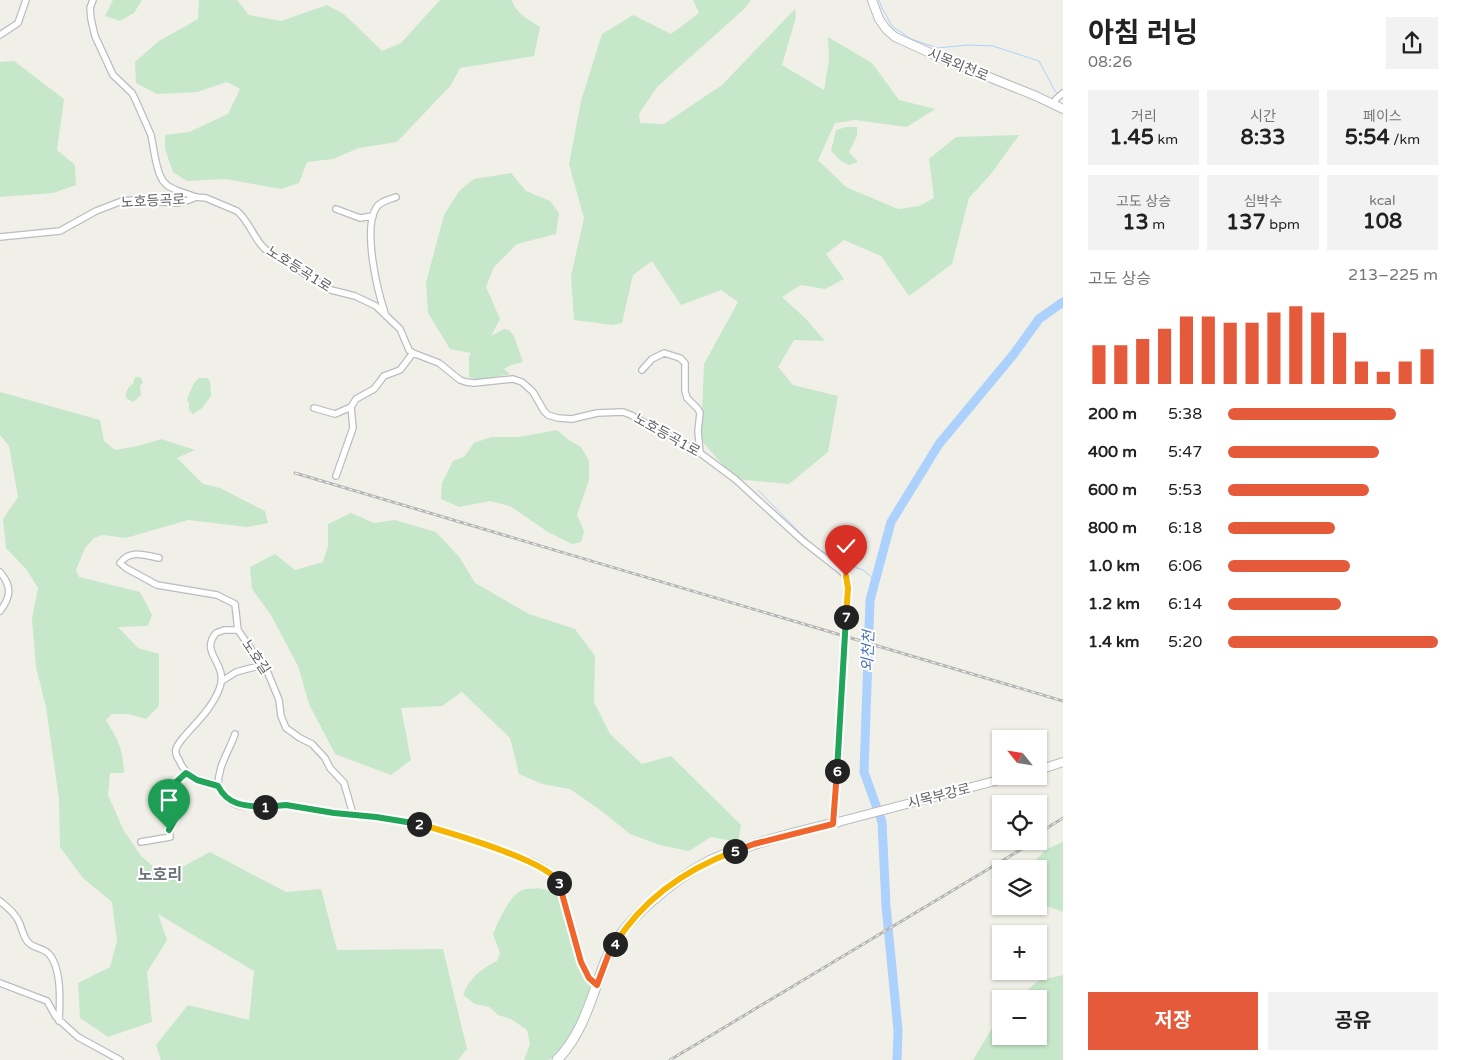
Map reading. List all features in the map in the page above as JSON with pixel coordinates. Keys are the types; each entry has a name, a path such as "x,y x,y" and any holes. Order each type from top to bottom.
{"main road":[{"path":"557,1060 579,1032 609,953 636,915 684,875 709,861 754,844 836,823"}],"street":[{"path":"0,35 18,22 26,0"},
{"name":"노호등곡로","path":"93,0 90,8 95,36 113,75 132,93 136,101 151,135 159,173 168,186 196,197"},
{"name":"시목외천로","path":"872,0 879,20 886,30 895,37 939,57 1055,101 1063,109"},
{"path":"1055,101 1062,93"},
{"name":"노호등곡로","path":"0,237 60,231 96,211 122,201 177,202 196,197"},
{"name":"노호등곡1로","path":"196,197 206,198 237,211 244,218 257,242 265,250 331,290 367,301 386,315 400,330 409,350 421,357 432,359 466,382 512,379 522,382 533,392 548,415 558,418 572,419 597,413 623,412 640,419 700,453 735,479 790,530 840,570 846,576 848,588 836,823"},
{"path":"386,315 380,298 370,240 376,208 381,202 396,197"},
{"path":"336,209 360,218 373,216"},
{"path":"314,408 335,414 351,407 356,399 374,389 384,376 400,370 413,353"},
{"path":"642,370 652,359 664,353 680,358 685,363 685,391 687,398 700,413 698,431 700,453"},
{"path":"336,476 353,428 351,407"},
{"path":"159,558 137,553 124,558 120,563 157,585 217,595 235,604 238,630"},
{"path":"0,572 6,580 9,591 8,598 0,611"},
{"name":"노호길","path":"222,681 218,664 211,654 212,640 216,633 224,630 238,630 253,652 258,666 268,673 279,700 281,716 286,728 312,744 344,784 353,814"},
{"path":"218,786 197,780 186,773 176,749 216,700 222,681 236,672 258,666"},
{"path":"235,734 227,754 220,765 218,786 232,803 254,806 286,805 396,820 438,830 516,855 544,868 558,881 581,962 589,978 597,985"},
{"path":"1048,767 1063,762"},
{"path":"141,842 170,837 169,830 175,819 172,791 174,784 186,773"},
{"name":"시목부강로","path":"836,823 992,782"},
{"path":"0,901 13,913 29,944 44,950 54,960 57,972 59,1021"},
{"path":"0,983 48,1001 59,1021 78,1037 120,1060"}],"green space":[{"path":"113,0 142,0 134,13 120,21 105,16"},
{"path":"199,0 237,0 249,15 281,21 327,5 345,15 382,51 401,43 440,0 512,0 519,12 540,27 534,56 460,68 451,85 397,142 359,148 333,159 307,162 299,183 281,189 225,179 187,181 173,172 165,149 165,135 189,132 228,114 240,89 227,82 197,92 157,94 136,83 135,62 159,41 198,19"},
{"path":"693,0 751,0 744,9 657,87 639,114 640,123 664,124 722,85 795,9 796,17 782,65 824,90 829,60 828,37 872,63 899,100 935,109 907,127 855,120 835,123 818,160 846,187 898,209 919,206 934,198 929,159 956,137 1019,135 991,174 969,198 952,264 909,296 881,256 844,240 826,254 844,279 825,289 801,285 782,297 805,318 825,341 794,340 778,367 793,385 838,396 828,452 789,484 735,479 701,440 704,364 738,302 721,290 681,305 652,261 633,275 622,323 613,325 574,320 571,276 584,218 569,164 581,101 602,34 633,15 671,34 699,13"},
{"path":"14,61 64,99 57,150 75,165 76,185 53,193 0,197 0,62"},
{"path":"846,127 857,127 857,136 849,152 858,162 849,165 841,161 831,151 836,130"},
{"path":"511,173 526,191 550,201 559,213 556,234 517,244 494,267 486,287 500,319 491,336 504,329 509,330 514,336 523,362 504,369 510,374 479,380 469,377 469,357 471,353 450,349 428,313 426,283 444,215 460,190 474,179"},
{"path":"135,377 140,377 143,382 140,386 141,395 133,402 126,398 126,394 128,388 133,384"},
{"path":"199,378 207,378 210,381 211,396 202,408 193,414 189,410 187,399 194,383"},
{"path":"0,392 100,420 104,441 115,450 161,439 195,450 177,458 203,484 220,488 265,511 268,523 247,527 188,520 126,538 103,535 94,538 85,548 76,570 79,577 140,592 152,615 148,626 118,627 138,648 159,654 159,706 146,719 128,714 112,714 106,720 119,745 124,773 110,773 108,795 124,831 141,856 157,870 173,872 210,852 286,892 321,889 337,950 443,949 467,1049 458,1060 161,1060 156,1045 188,1005 249,1020 254,971 158,914 167,940 147,972 152,1022 108,1037 80,1018 78,983 110,967 117,941 112,902 83,878 60,847 59,799 46,707 36,667 32,619 38,588 26,569 6,548 3,519 18,497 9,446 0,435"},
{"path":"557,430 581,447 589,461 589,480 577,515 584,531 581,542 572,544 548,532 510,506 490,501 459,507 441,499 442,483 453,461 464,457 474,443 491,437 519,437"},
{"path":"351,513 374,523 395,520 436,532 460,558 475,583 529,614 575,629 595,656 594,702 610,734 642,764 671,756 741,825 738,842 711,837 689,851 660,845 630,834 570,789 542,784 519,774 510,738 462,692 442,706 401,708 411,760 391,775 335,754 309,704 298,666 271,615 252,589 250,567 275,554 295,570 323,562 328,546 328,524"},
{"path":"1063,842 1063,912 1047,906 1047,860 1035,860 1047,849"},
{"path":"538,888 557,893 579,969 591,988 585,1006 574,1028 555,1056 548,1060 524,1060 530,1044 527,1030 511,1019 498,1015 489,1007 475,1004 463,995 476,975 497,961 500,953 493,934 501,916 513,897 522,890"},
{"path":"1063,975 1063,1060 973,1060 992,1028 992,1045 1047,1045 1047,990 1028,990 1038,981"}],"waterway":[{"path":"879,0 892,26 911,39 937,48 968,45 993,46 1039,61 1059,95"},
{"name":"외천천","path":"897,1060 898,1030 886,906 882,822 864,772 870,600 891,522 939,444 1013,355 1039,319 1063,302"},
{"path":"758,490 818,549 846,564 863,570 875,580"}],"railway":[{"path":"295,473 1063,701"},
{"path":"1047,828 1063,818"},
{"path":"670,1060 1020,850"}],"district":[{"name":"노호리","path":"160,875"}],"route":[{"path":"169,830 175,819 172,791 174,784 186,773 197,780 218,786 221,792 232,803 237,805 268,807 286,805 396,820 438,830 516,855 544,868 558,881 581,962 589,978 597,985 609,953 636,915 666,888 684,875 709,861 754,844 833,824 848,588 846,576"}]}
